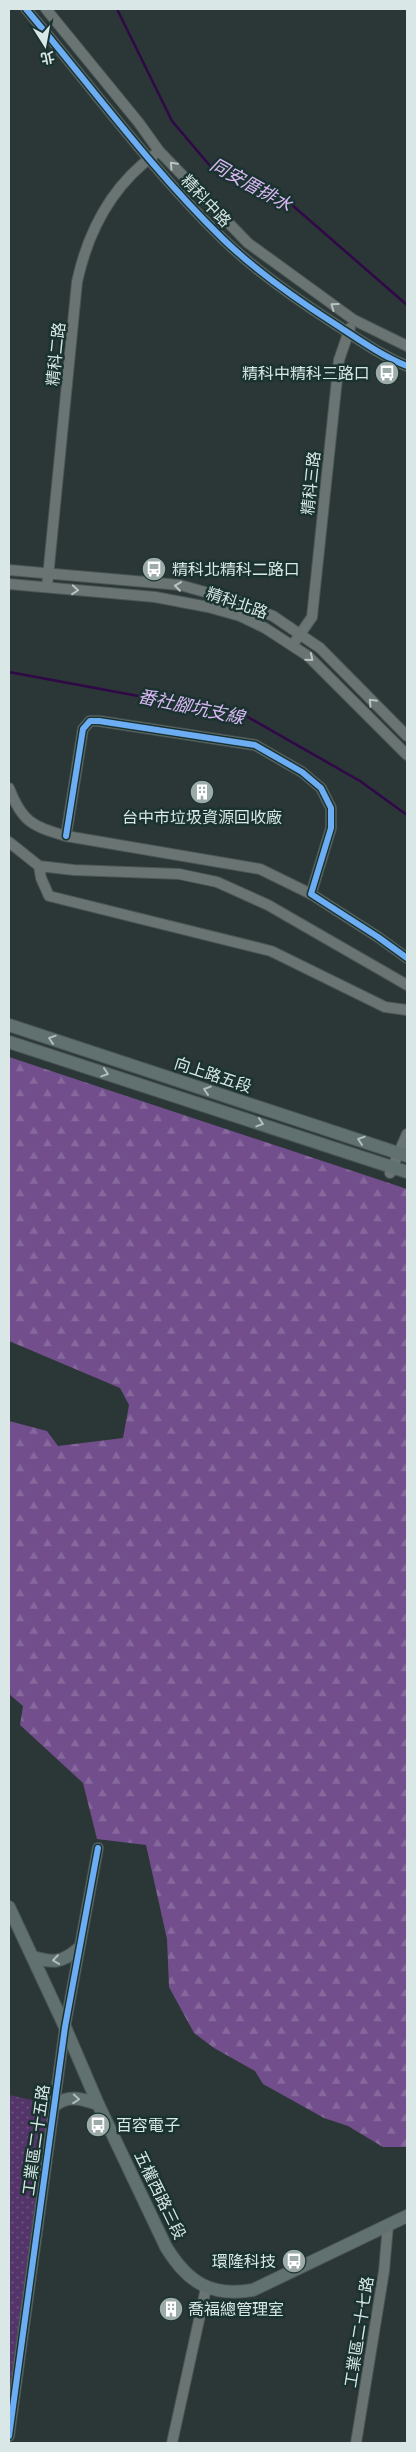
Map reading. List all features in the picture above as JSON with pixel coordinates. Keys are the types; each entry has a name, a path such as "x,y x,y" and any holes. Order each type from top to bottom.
{"main road":[{"name":"向上路五段","path":"9,1025 404,1154"},
{"name":"向上路五段","path":"9,1042 391,1170 406,1173"},
{"name":"五權西路三段","path":"9,1907 33,1956 98,2104 166,2247 181,2269 206,2288 218,2292 253,2290 407,2216"},
{"path":"33,1956 45,1961 61,1961 78,1950"},
{"path":"55,2105 61,2100 77,2098 98,2104"}],"street":[{"name":"精科中路","path":"26,9 149,159 194,209 246,260 299,300 348,332 407,366"},
{"name":"精科中路","path":"46,9 140,123 159,152 248,243 354,320 407,346"},
{"name":"精科二路","path":"47,587 77,282 82,259 98,220 110,200 149,159 159,152"},
{"name":"精科三路","path":"292,645 312,617 339,360 354,320"},
{"name":"精科北路","path":"9,570 180,586 204,591 273,616 320,648 407,736"},
{"name":"精科北路","path":"9,584 154,598 208,607 240,616 266,628 315,662 407,755"},
{"path":"66,836 83,729 90,721 255,745 302,772 321,788 329,801 331,828 311,894"},
{"path":"9,788 21,814 36,827 66,836 260,869 311,894 407,958"},
{"path":"9,842 39,866 74,870 179,874 217,882 268,905 407,985"},
{"path":"39,866 40,878 49,896 270,952 385,1007 407,1010"},
{"path":"391,1170 404,1154 407,1134"},
{"name":"工業區二十五路","path":"9,2436 65,2027 98,1848"},
{"name":"工業區二十七路","path":"356,2443 384,2270 388,2225"},
{"path":"172,2443 206,2288"}],"shaded area":[{"path":"9,2095 55,2105 14,2396 9,2395"}],"green space":[{"path":"9,1057 407,1189 407,2147 383,2147 348,2126 324,2118 263,2084 255,2071 214,2048 194,2033 169,1987 167,1939 146,1845 97,1839 83,1783 20,1725 23,1706 9,1694 9,1421 47,1431 58,1446 123,1438 129,1405 120,1388 9,1341"}],"waterway":[{"name":"同安厝排水","path":"117,9 172,121 211,167 284,198 407,305"},
{"name":"番社腳坑支線","path":"9,672 246,716 360,781 407,815"}],"cycle path":[{"path":"26,9 146,156 223,239 263,274 306,305 370,347 407,366"},
{"path":"66,836 83,729 90,721 255,745 302,772 321,788 331,808 331,828 311,894 407,958"},
{"path":"9,2436 65,2027 98,1848"}],"place":[{"name":"精科中精科三路口","path":"387,373"},
{"name":"精科北精科二路口","path":"154,569"},
{"name":"台中市垃圾資源回收廠","path":"202,792"},
{"name":"百容電子","path":"98,2125"},
{"name":"環隆科技","path":"294,2261"},
{"name":"喬福總管理室","path":"171,2309"}]}
